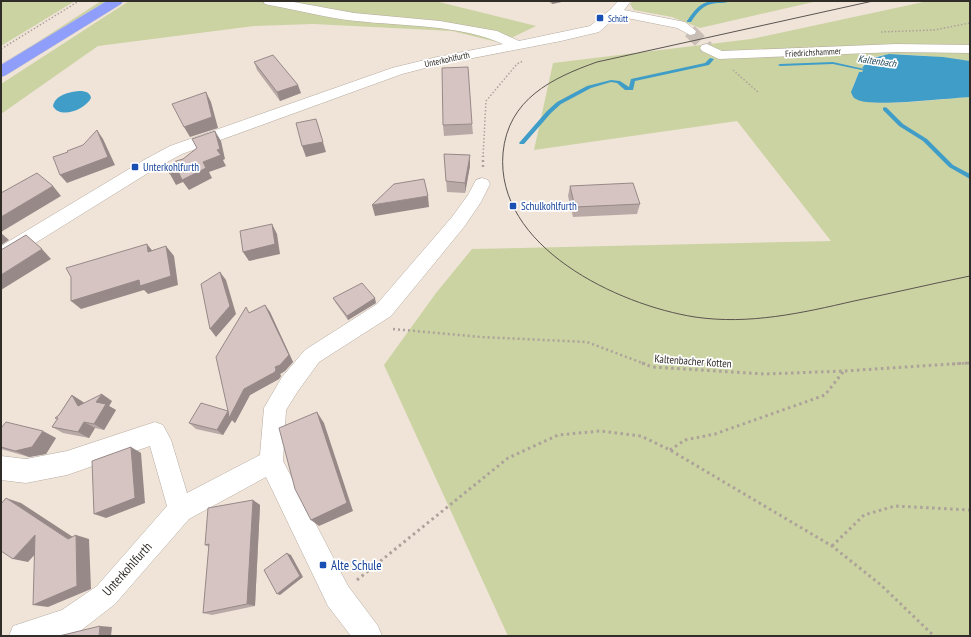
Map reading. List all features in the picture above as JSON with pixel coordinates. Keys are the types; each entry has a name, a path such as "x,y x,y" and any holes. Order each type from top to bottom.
{"highway":[{"path":"1,72 116,1"}],"street":[{"path":"269,1 354,17 440,25 492,34 516,45 561,38 594,29 615,12 625,1"},
{"path":"615,12 681,25 690,31"},
{"name":"Unterkohlfurth","path":"1,255 150,164 176,150 397,71 437,61 516,45"},
{"path":"707,48 719,55"},
{"name":"Friedrichshammer","path":"719,55 896,48 970,49"},
{"path":"368,636 338,596 271,462 275,408 290,384 312,356 384,310 458,222 475,198 482,184"},
{"path":"1,468 26,471 67,464 154,433 162,448 180,510"},
{"name":"Unterkohlfurth","path":"23,636 69,622 106,595 180,510 271,462"}],"path":[{"path":"4,52 79,1"},
{"path":"719,55 739,77 759,93"},
{"path":"482,184 486,101 517,64 530,58"},
{"name":"Kaltenbacher Kotten","path":"395,329 482,337 587,342 652,367 766,374 844,371 970,363"},
{"path":"670,450 685,440 715,434 826,395 844,371"},
{"path":"338,596 508,458 558,435 600,431 641,436 670,450 832,546 881,585 934,636"},
{"path":"832,546 864,515 895,506 970,510"}],"green space":[{"path":"1,1 75,1 1,46"},
{"path":"101,1 108,1 16,59 13,58"},
{"path":"129,1 435,1 536,26 501,43 452,31 313,24 254,26 98,46 1,114 1,84"},
{"path":"633,1 818,1 700,28 672,17 634,10 630,4"},
{"path":"928,1 970,1 970,61 917,55 887,55 876,57 868,60 862,67 864,69 862,73 859,72 853,86 852,96 860,100 890,103 970,97 970,636 508,636 384,365 436,293 472,249 831,241 737,121 534,150 553,63 751,39"}],"water":[{"path":"889,54 943,57 970,61 970,97 892,103 864,102 854,98 851,92 859,72 862,72 864,69 862,68 869,59"},
{"path":"79,91 87,92 90,94 91,98 79,109 67,113 56,110 53,106 56,99 59,97 67,93"}],"building":[{"path":"273,55 298,85 277,92 254,62"},
{"path":"468,67 472,124 443,125 442,68"},
{"path":"206,92 212,117 184,127 172,104"},
{"path":"316,119 323,142 302,146 296,123"},
{"path":"97,130 108,157 60,175 53,157 83,145"},
{"path":"215,131 220,149 217,150 221,155 203,162 206,168 182,180 178,171 170,174 168,171 175,165 173,162 183,159 197,148 192,139"},
{"path":"444,154 470,155 465,183 446,181"},
{"path":"37,173 53,186 1,217 1,193"},
{"path":"424,179 428,196 372,205 394,184"},
{"path":"633,183 640,204 575,207 570,186"},
{"path":"272,224 275,244 243,252 240,231"},
{"path":"26,235 42,249 1,275 1,250"},
{"path":"147,244 148,252 166,246 171,276 140,286 139,280 71,301 71,277 66,268"},
{"path":"220,272 230,306 210,329 201,284"},
{"path":"362,283 375,298 347,316 333,298"},
{"path":"265,305 289,355 280,365 275,367 275,372 244,389 229,418 216,357 246,307 249,313"},
{"path":"102,394 96,402 106,404 94,424 84,422 78,432 52,427 58,418 55,418 59,415 72,395 78,406"},
{"path":"201,403 228,411 217,430 189,423"},
{"path":"317,412 347,503 311,520 295,489 279,428"},
{"path":"6,422 43,431 32,447 15,451 1,447 1,428"},
{"path":"131,447 135,498 94,514 92,461"},
{"path":"6,498 68,539 76,535 77,586 33,605 35,535 13,559 1,551 1,504"},
{"path":"253,500 247,604 203,613 209,544 205,545 208,508"},
{"path":"287,553 300,576 277,594 264,570"},
{"path":"100,626 99,636 59,636"}],"waterway":[{"name":"Kaltenbach","path":"689,21 697,10 705,4 728,1"},
{"path":"522,143 549,112 559,103 589,87 611,81 618,82 627,89 631,89 633,80 707,64 712,59"},
{"name":"Kaltenbach","path":"780,65 833,63 871,71"},
{"path":"885,109 901,125 925,140 951,166 970,177"}],"tunnel":[{"path":"690,31 707,48"}],"tram line":[{"path":"873,1 597,62 564,75 535,93 513,118 507,134 503,153 506,187 519,217 540,243 567,266 598,285 631,300 695,317 735,320 755,319 815,310 970,276"}],"place":[{"name":"Schütt","path":"600,18"},
{"name":"Unterkohlfurth","path":"135,167"},
{"name":"Schulkohlfurth","path":"513,206"},
{"name":"Alte Schule","path":"323,565"}]}
